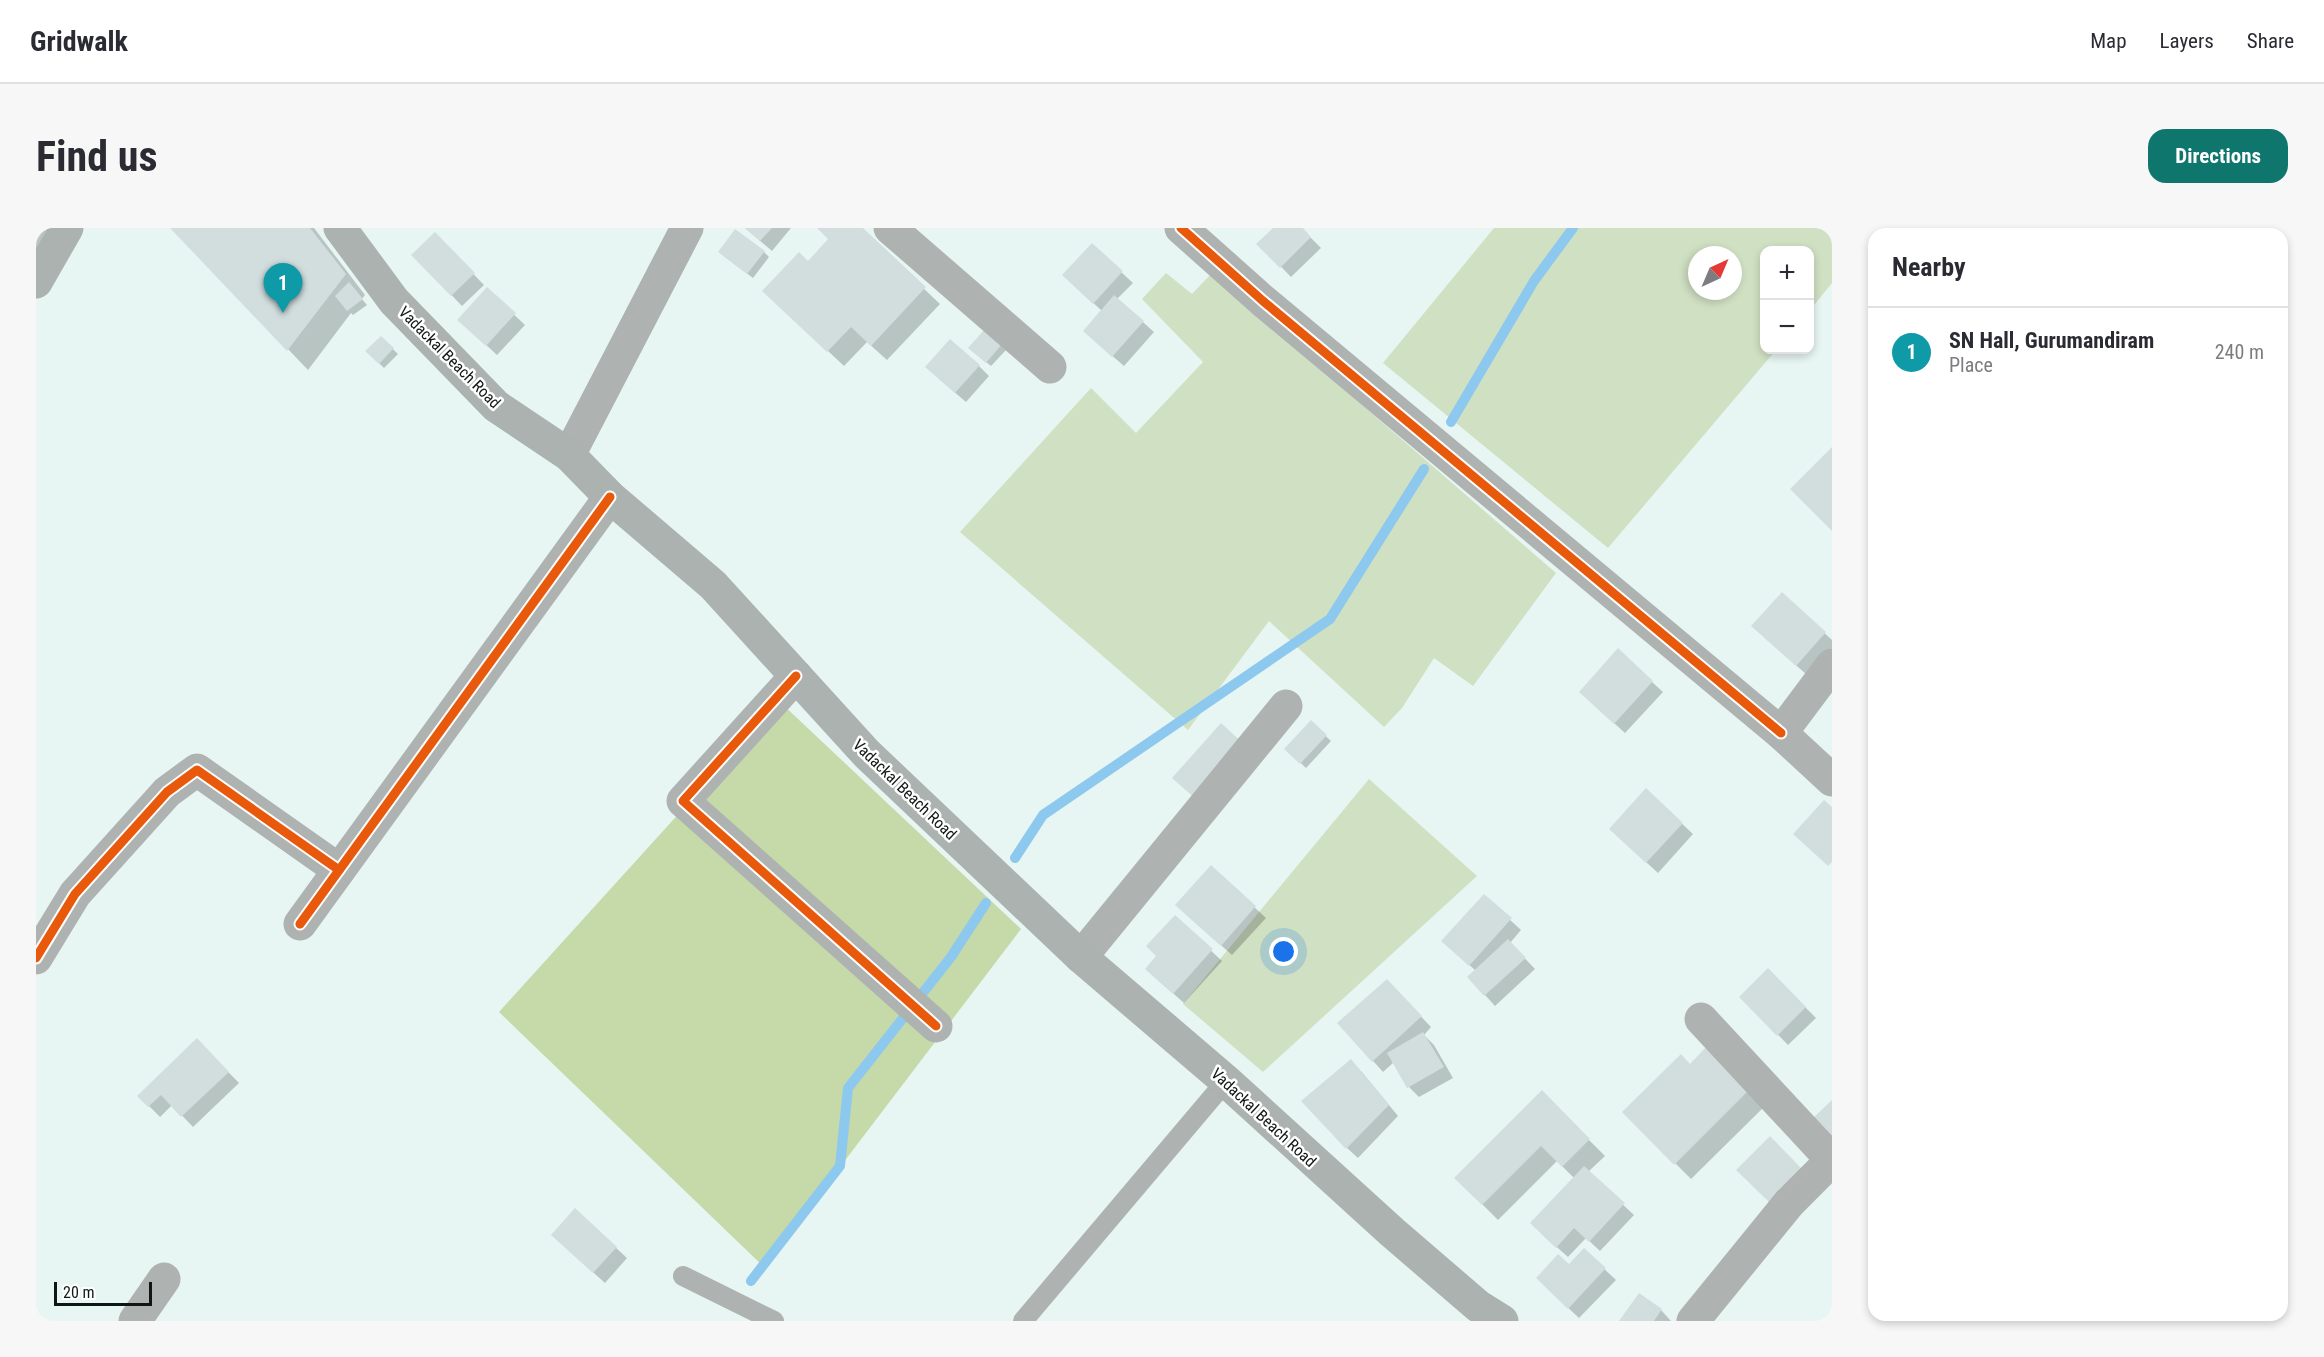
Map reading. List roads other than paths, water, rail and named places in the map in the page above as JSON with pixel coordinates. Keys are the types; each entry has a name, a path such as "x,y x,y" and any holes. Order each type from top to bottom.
{"main road":[{"path":"36,282 67,228"},
{"name":"Vadackal Beach Road","path":"340,228 394,301 496,406 569,455 610,497 713,585 867,754 1081,957 1227,1082 1327,1176 1483,1316"}],"street":[{"path":"569,455 687,228"},
{"path":"890,228 1050,367"},
{"path":"1181,228 1263,301 1781,733 1832,780"},
{"path":"300,924 610,497"},
{"path":"1781,733 1832,665"},
{"path":"796,676 683,801 921,1013"},
{"path":"1081,957 1286,706"},
{"path":"36,958 75,894 167,792 197,770 339,870"},
{"path":"1693,1321 1789,1203 1832,1160 1701,1019"},
{"path":"135,1321 164,1279"}],"lane":[{"path":"1023,1321 1227,1082"},
{"path":"683,1276 774,1321"}],"waterway":[{"path":"1451,422 1534,281 1573,228"},
{"path":"1015,858 1043,815 1330,619 1424,469"},
{"path":"751,1281 840,1166 848,1088 951,957 986,903"}],"place":[{"name":"SN Hall, Gurumandiram","path":"283,313"}]}
